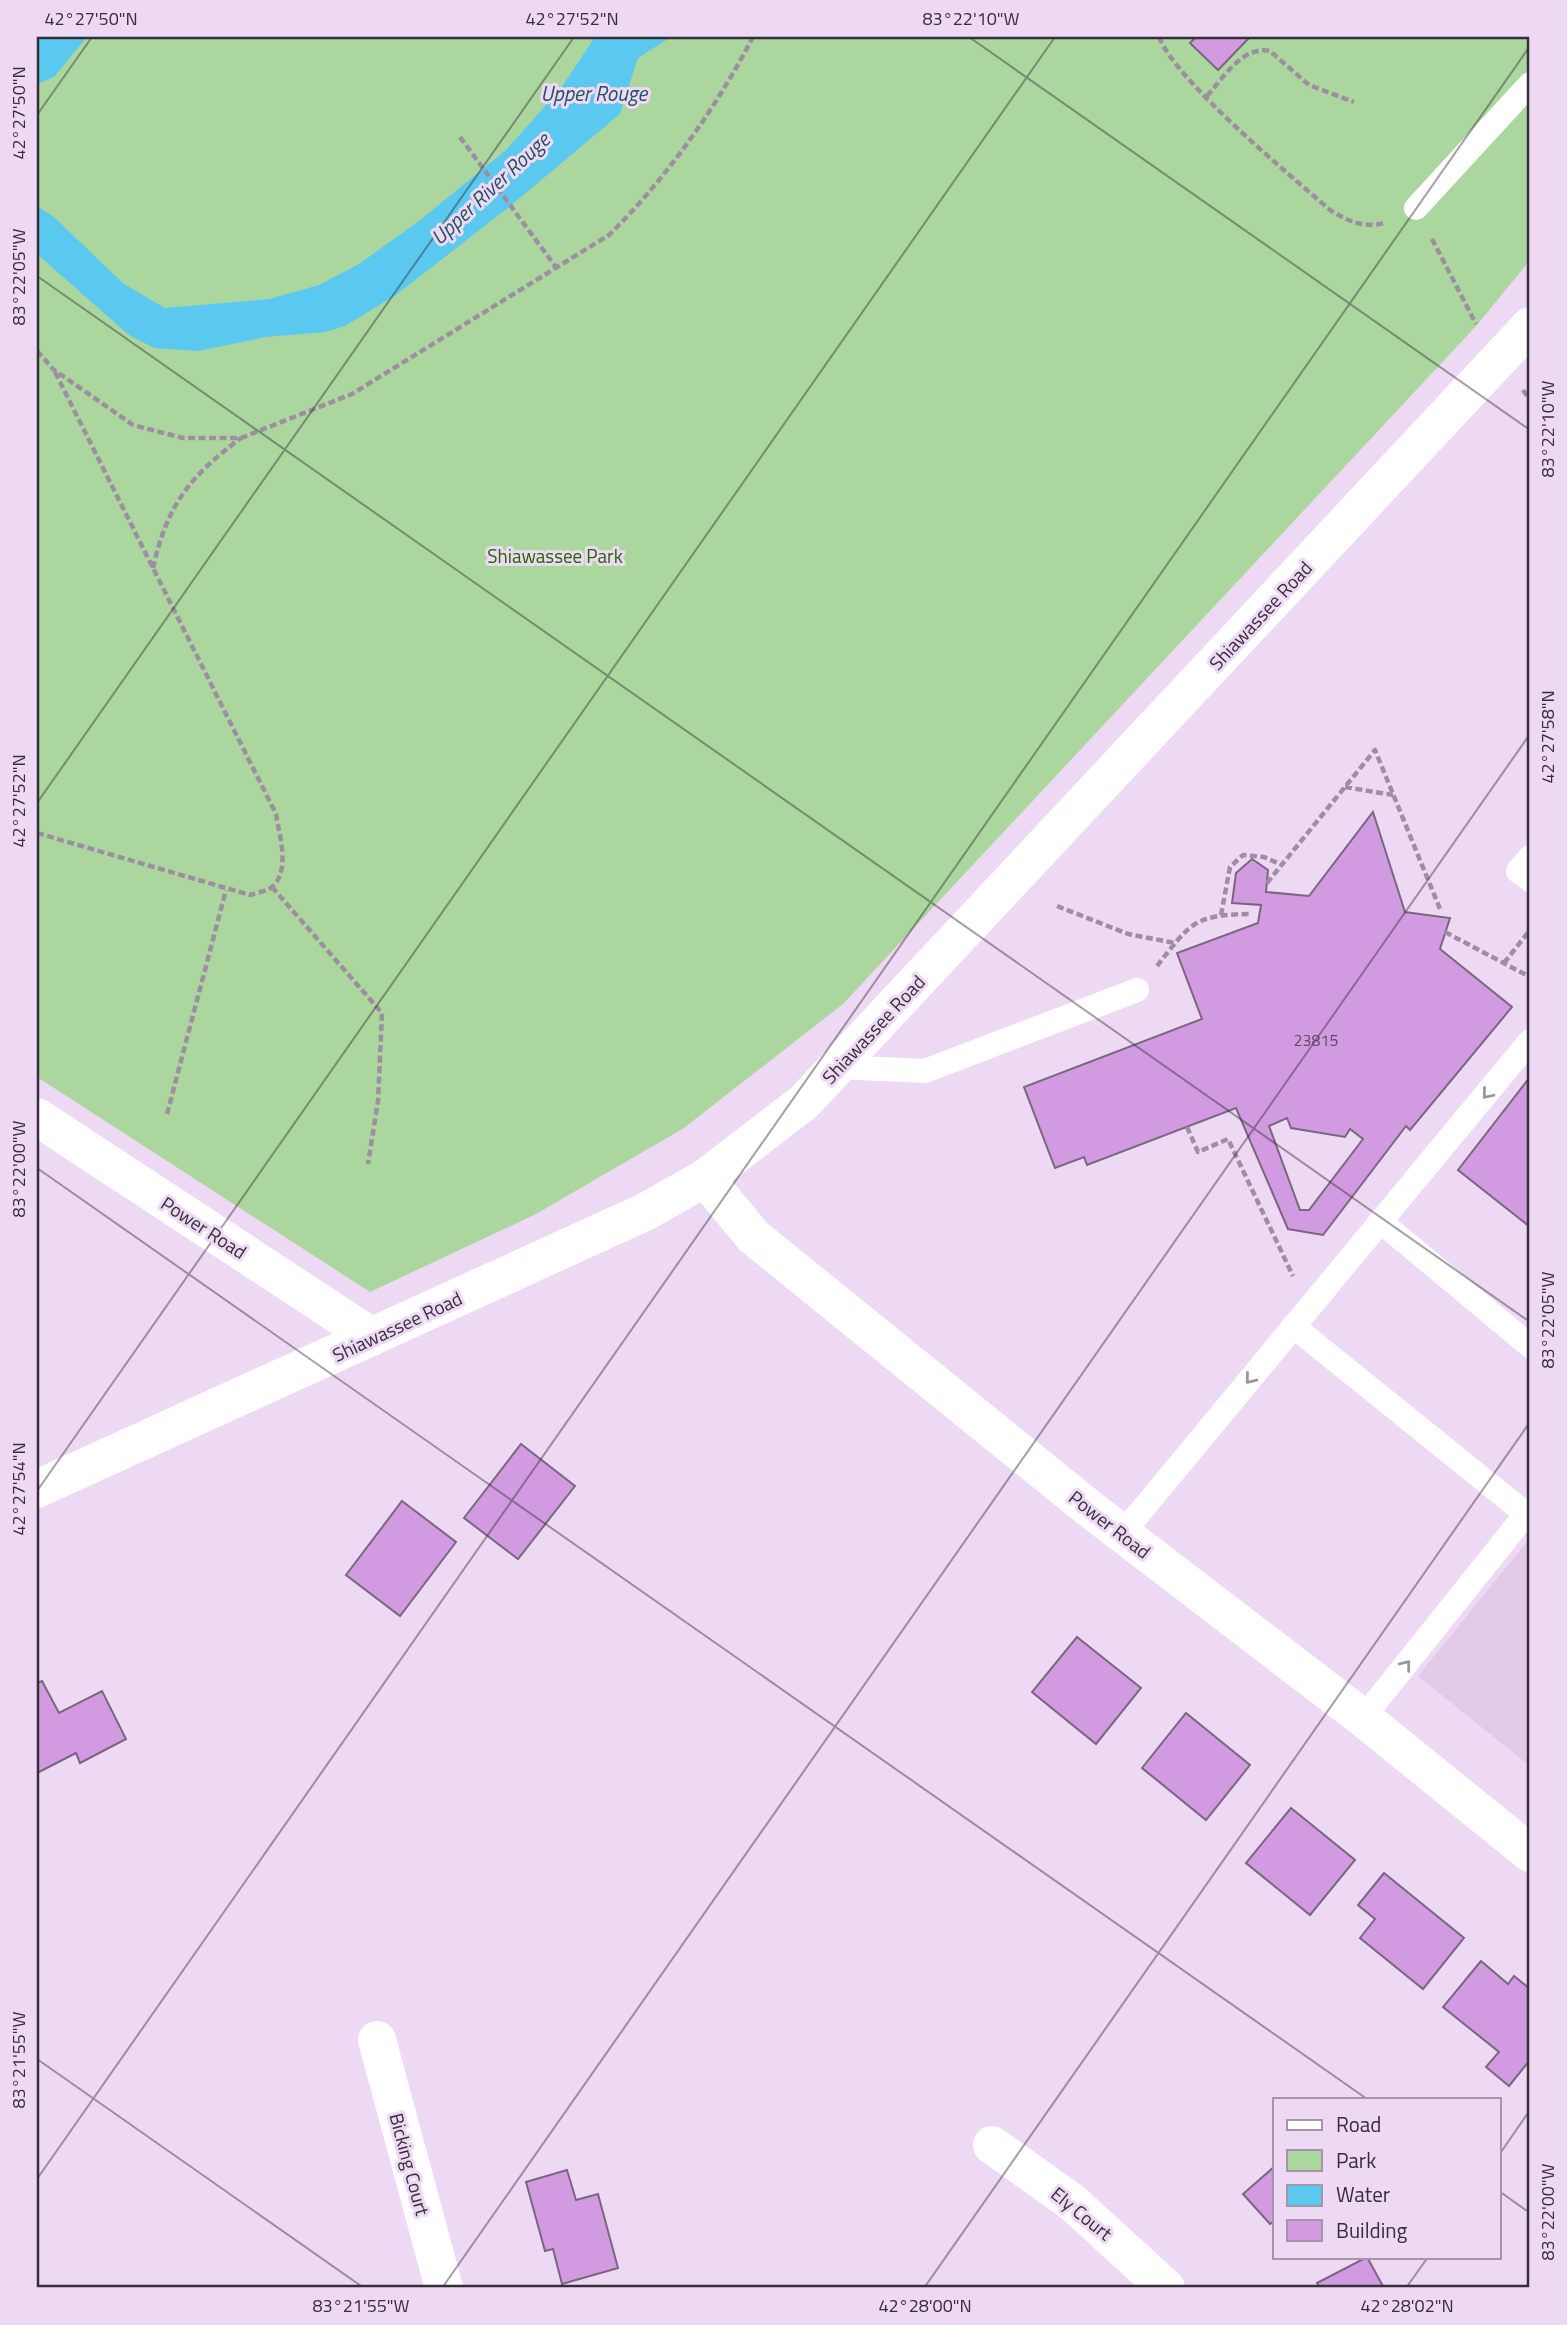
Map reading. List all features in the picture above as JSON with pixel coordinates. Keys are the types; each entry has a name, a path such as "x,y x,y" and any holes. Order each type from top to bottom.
{"street":[{"name":"Shiawassee Road","path":"37,1489 645,1212 705,1178 804,1102 1530,326"},
{"name":"Power Road","path":"37,1117 372,1337"},
{"name":"Power Road","path":"705,1178 754,1237 1122,1534 1363,1718 1530,1853"},
{"name":"Bicking Court","path":"377,2040 443,2288"},
{"name":"Ely Court","path":"992,2145 1073,2203 1166,2288"}],"lane":[{"path":"1416,208 1530,84"},
{"path":"1530,857 1518,870 1530,880"},
{"path":"837,1067 925,1070 1138,990"},
{"path":"1122,1534 1530,1041"},
{"path":"1380,1221 1530,1346"},
{"path":"1293,1326 1528,1511 1363,1718"}],"path":[{"path":"153,568 161,531 179,496 208,463 241,438 352,394 609,235 639,205 698,125 738,65 753,37"},
{"path":"1159,37 1171,59 1207,96 1330,210 1353,224 1368,226 1384,223 1416,208 1477,325"},
{"path":"1207,96 1251,51 1262,49 1270,51 1309,85 1354,102"},
{"path":"460,137 555,267"},
{"path":"37,351 53,369 133,425 183,438 241,438"},
{"path":"37,833 250,895 272,887 280,875 282,855 276,814 53,369"},
{"path":"1267,884 1375,750 1440,909"},
{"path":"1345,787 1394,796"},
{"path":"1221,915 1230,867 1243,855 1265,857 1282,865"},
{"path":"272,887 382,1013 378,1101 368,1164"},
{"path":"167,1114 226,890"},
{"path":"1057,905 1128,934 1175,943"},
{"path":"1138,990 1188,927 1206,917 1250,914"},
{"path":"1504,963 1530,930"},
{"path":"1445,932 1530,977"},
{"path":"1187,1127 1198,1152 1228,1139 1293,1277"}],"shaded area":[{"path":"1530,1538 1530,1766 1418,1676"}],"green space":[{"name":"Shiawassee Park","path":"37,37 1530,37 1530,260 1477,325 843,1004 684,1128 536,1214 370,1292 37,1077"}],"water":[{"path":"37,37 87,37 54,77 37,84"},
{"name":"Upper Rouge","path":"595,37 671,37 638,58 620,114 509,207 396,295 345,326 326,332 266,337 199,351 154,348 129,335 37,254 37,206 54,217 124,284 165,308 269,299 319,285 359,264 419,221 506,150 561,88"}],"building":[{"path":"1196,37 1249,38 1218,70 1190,43"},
{"path":"1373,812 1405,912 1450,918 1440,949 1512,1007 1410,1130 1406,1126 1323,1235 1288,1229 1236,1108 1087,1165 1084,1157 1055,1168 1024,1087 1202,1019 1177,953 1258,923 1261,905 1232,903 1236,873 1252,859 1268,870 1266,892 1309,896","holes":["1287,1118 1291,1128 1345,1137 1350,1129 1363,1139 1309,1210 1300,1210 1269,1126"]},
{"path":"1530,1077 1530,1227 1458,1170"},
{"path":"521,1444 575,1486 518,1559 464,1518"},
{"path":"402,1501 456,1542 400,1616 346,1575"},
{"path":"1077,1637 1141,1688 1096,1744 1032,1692"},
{"path":"42,1681 59,1713 102,1691 126,1739 80,1763 76,1753 37,1773 37,1683"},
{"path":"1186,1713 1250,1765 1206,1820 1142,1768"},
{"path":"1291,1808 1355,1860 1310,1915 1246,1863"},
{"path":"1384,1873 1464,1938 1423,1989 1360,1938 1375,1919 1358,1905"},
{"path":"1481,1961 1508,1984 1514,1976 1530,1989 1530,2060 1509,2086 1486,2067 1499,2052 1443,2007"},
{"path":"1273,2168 1273,2222 1270,2224 1243,2194"},
{"path":"567,2170 576,2200 598,2194 618,2268 562,2284 553,2249 545,2251 526,2182"},
{"path":"1368,2258 1384,2288 1320,2288 1317,2283"}],"water label":[{"name":"Upper River Rouge","path":"490,188"}]}
